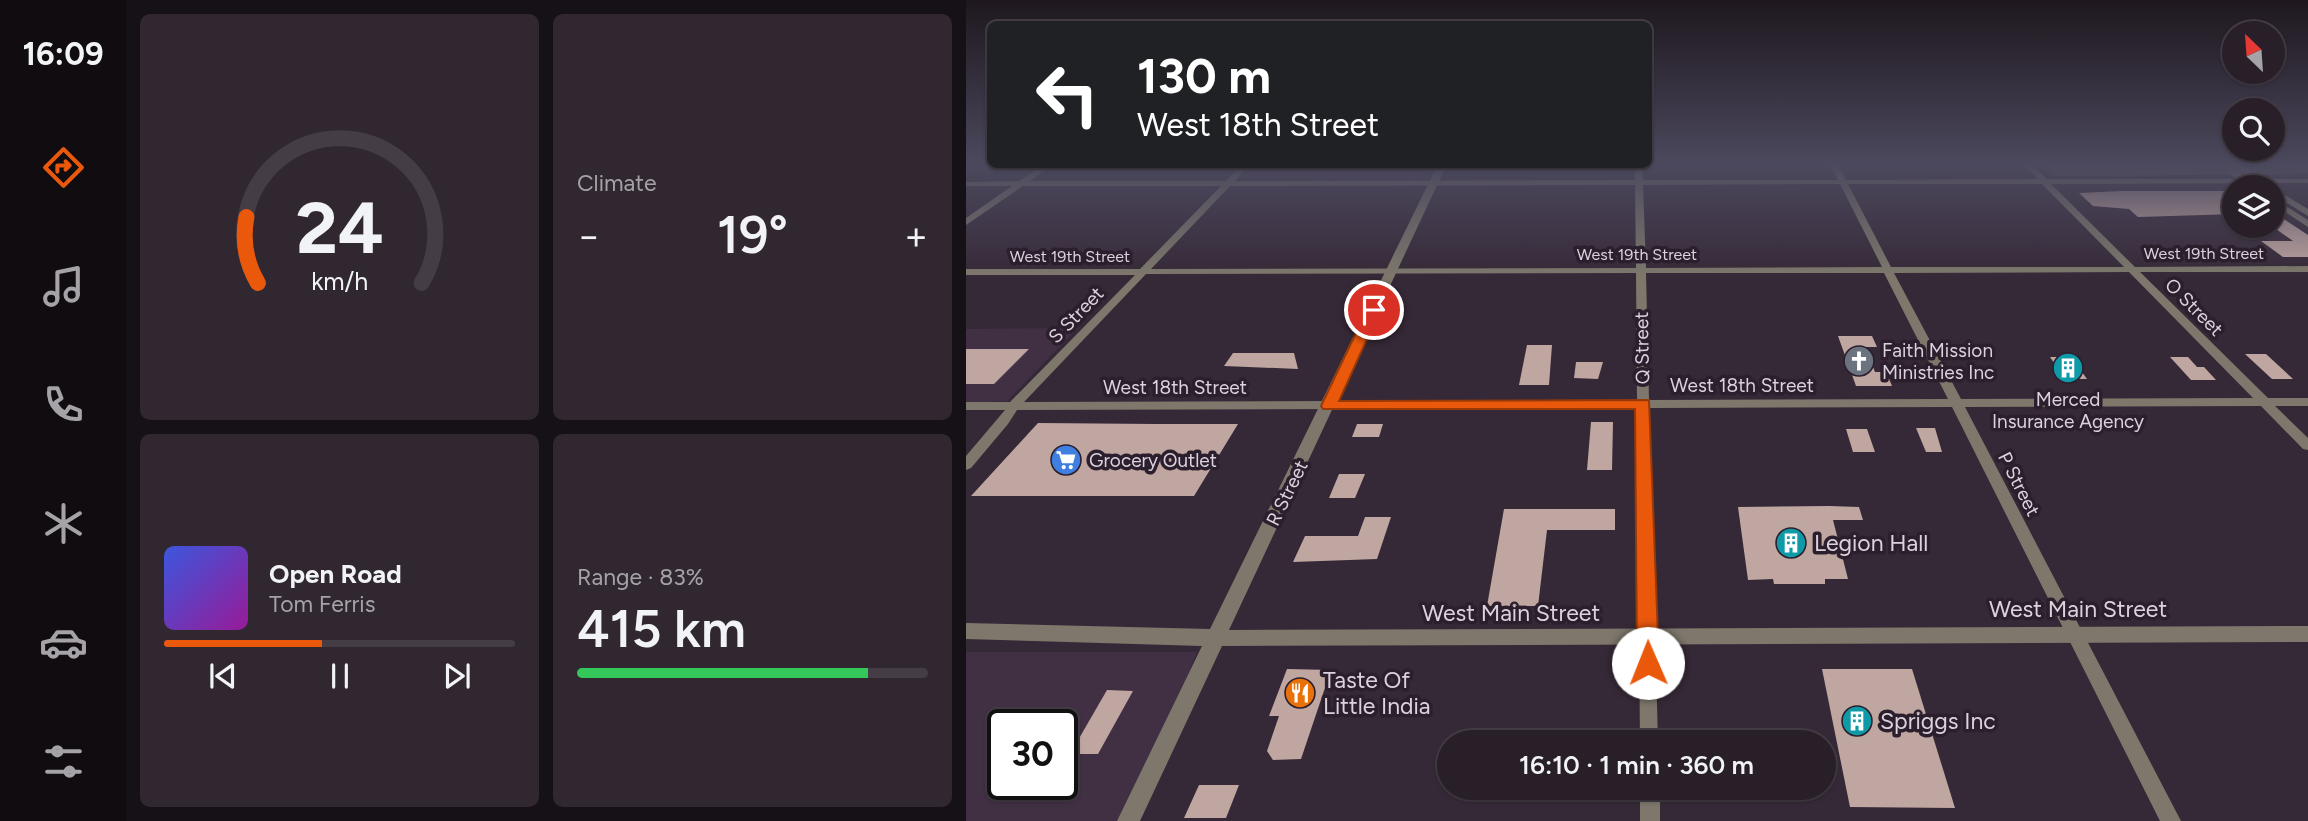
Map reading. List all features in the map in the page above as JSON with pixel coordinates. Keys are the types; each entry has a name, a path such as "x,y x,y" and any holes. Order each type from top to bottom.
{"street":[{"path":"966,222 996,201"},
{"name":"S Street","path":"966,465 1004,421 1013,406 1211,201"},
{"name":"R Street","path":"1128,821 1425,201"},
{"name":"Q Street","path":"1639,201 1649,730"},
{"name":"P Street","path":"1852,201 2171,821"},
{"name":"O Street","path":"2064,201 2308,446"},
{"path":"2290,201 2308,213"},
{"path":"2285,208 2308,223"},
{"name":"West 19th Street","path":"966,272 2308,269"},
{"name":"West 18th Street","path":"966,406 2308,402"},
{"name":"West Main Street","path":"966,631 1217,638 2308,634"},
{"path":"1650,800 1650,821"}],"shaded area":[{"path":"1078,328 1007,401 966,403 966,329"},
{"path":"966,652 1197,652 1131,821 966,821"}],"building":[{"path":"2088,201 2222,201 2222,214 2138,217 2129,209 2093,206"},
{"path":"2285,220 2308,235 2308,257 2283,257 2261,241 2293,241 2285,235"},
{"name":"Faith Mission Ministries Inc","path":"1838,336 1872,336 1877,347 1865,347 1875,372 1886,372 1892,386 1856,386"},
{"path":"1527,345 1552,345 1549,385 1519,385"},
{"path":"966,349 1029,349 994,384 966,384"},
{"path":"1233,353 1294,353 1298,369 1224,366"},
{"path":"2245,354 2266,354 2293,379 2272,379"},
{"name":"Merced Insurance Agency","path":"2050,357 2071,357 2087,379 2065,379"},
{"path":"2170,357 2188,357 2197,367 2204,367 2216,380 2191,380"},
{"path":"1576,362 1603,362 1598,379 1574,378"},
{"path":"1591,422 1613,422 1612,470 1587,470"},
{"path":"1038,423 1238,424 1194,496 971,496"},
{"path":"1357,424 1383,424 1379,437 1352,437"},
{"path":"1916,428 1935,428 1942,452 1926,452"},
{"path":"1846,429 1867,429 1875,452 1853,452"},
{"path":"1339,474 1365,474 1355,498 1329,498"},
{"name":"Legion Hall","path":"1738,507 1859,507 1863,520 1833,520 1848,579 1825,579 1825,584 1774,584 1773,579 1748,580"},
{"path":"1504,509 1615,509 1615,530 1547,530 1538,606 1487,606"},
{"path":"1365,517 1391,517 1377,559 1293,562 1305,536 1358,536"},
{"name":"Taste Of Little India","path":"1287,669 1331,670 1301,759 1273,760 1267,751 1279,716 1269,716"},
{"path":"1822,669 1912,669 1955,808 1850,807"},
{"path":"1107,690 1133,691 1098,754 1078,754 1078,740"},
{"path":"1199,785 1239,785 1226,818 1184,818"}],"place":[{"name":"Faith Mission Ministries Inc","path":"1859,361"},
{"name":"Merced Insurance Agency","path":"2068,368"},
{"name":"Grocery Outlet","path":"1066,460"},
{"name":"Legion Hall","path":"1791,543"},
{"name":"Taste Of Little India","path":"1300,693"},
{"name":"Spriggs Inc","path":"1857,721"}],"route":[{"path":"1374,310 1329,406 1643,404 1648,663"}]}
